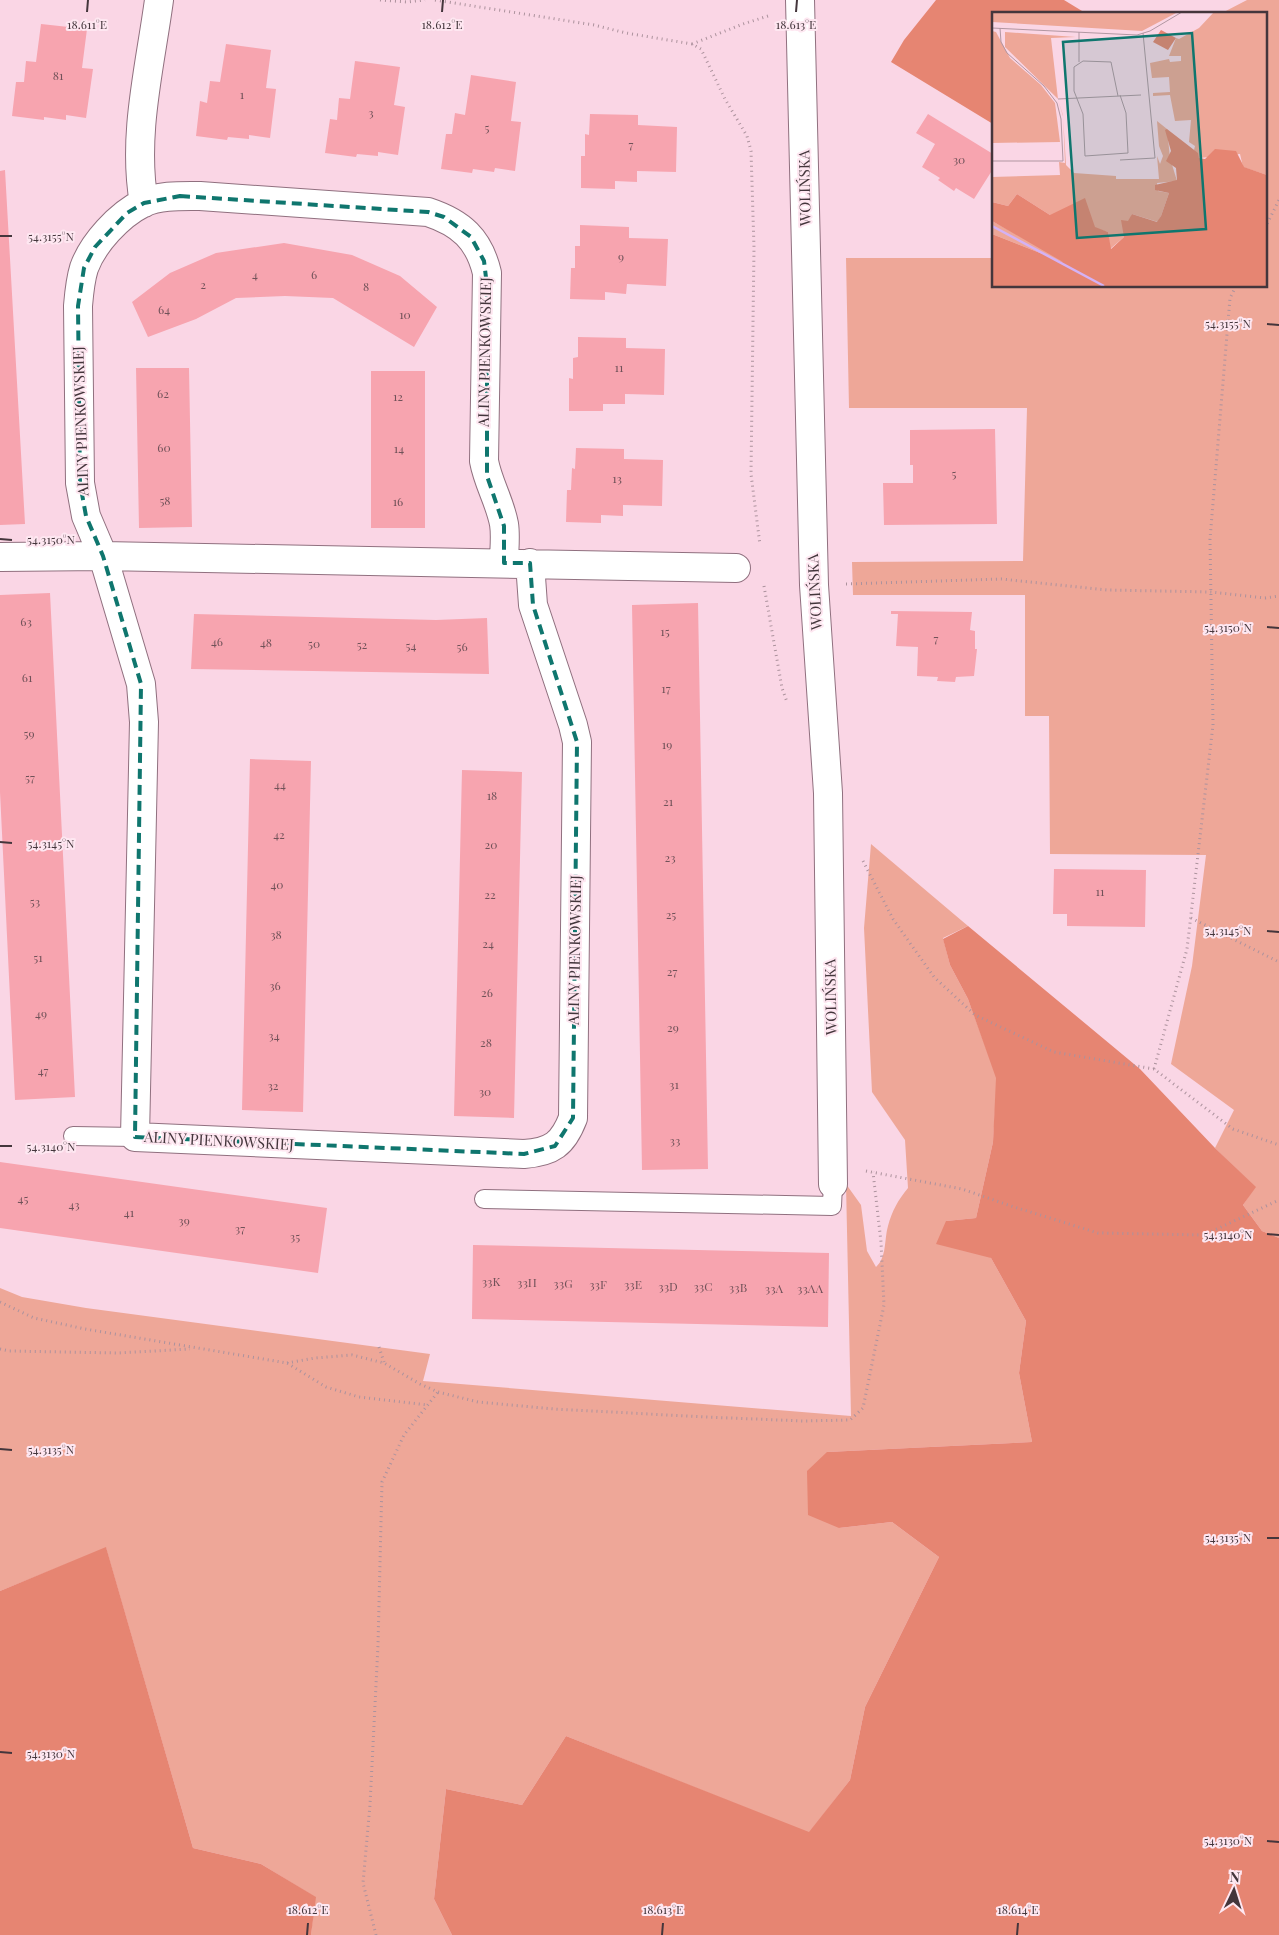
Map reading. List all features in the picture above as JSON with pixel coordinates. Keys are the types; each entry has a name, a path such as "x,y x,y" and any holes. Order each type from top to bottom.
{"street":[{"path":"144,202 139,163 140,135 159,0"},
{"name":"WOLIŃSKA","path":"800,3 814,585 828,793 833,1175"},
{"name":"ALINY PIENKOWSKIEJ","path":"180,196 200,196 428,212 460,227 479,248 487,273 484,461 487,476 500,508 504,526 533,605 573,725 576,742 573,1118 567,1132 555,1146 541,1153 524,1154 135,1137 144,722 141,684 102,556 86,516 80,483 78,306 84,268 95,247 127,213 144,202 180,196"},
{"path":"0,557 102,556 736,568"}],"lane":[{"path":"73,1136 135,1137"},
{"path":"484,1200 832,1206 833,1175"}],"path":[{"path":"380,0 407,2 425,0"},
{"path":"435,0 594,25 626,33 692,44 701,49 747,136 750,151 754,248 751,474 760,548"},
{"path":"692,44 800,3"},
{"path":"1266,226 1279,200"},
{"path":"1154,1068 1188,949 1213,725 1210,538 1230,298 1235,288"},
{"path":"763,577 782,688 788,706"},
{"path":"814,585 1001,579 1106,590 1211,592 1265,598 1279,596"},
{"path":"862,860 893,919 934,977 975,1015 1054,1052 1154,1068 1233,1129 1279,1145"},
{"path":"1191,918 1279,962"},
{"path":"0,1302 34,1318 195,1349 287,1363 315,1358 352,1355 384,1363 438,1392 478,1402 554,1409 803,1421 850,1420 863,1408 884,1304 881,1242 873,1172"},
{"path":"833,1175 873,1172 962,1189 1098,1233 1204,1235 1279,1200"},
{"path":"379,1348 384,1363"},
{"path":"0,1349 82,1354 195,1349"},
{"path":"287,1363 326,1388 359,1397 429,1406"},
{"path":"376,1935 363,1883 370,1805 382,1482 404,1435 429,1406 438,1392"}],"highlighted area":[{"path":"180,196 428,212 444,217 471,237 484,261 487,286 487,476 504,526 504,563 530,563 533,605 577,742 573,1118 555,1146 524,1154 135,1137 141,684 103,556 86,516 80,483 78,306 84,268 95,247 127,213 144,203"}],"shaded area":[{"path":"936,0 1064,0 1084,12 992,12 992,123 891,62 904,40"},
{"path":"1247,0 1279,0 1279,1238 1262,1231 1243,1205 1255,1187 1215,1148 1234,1110 1171,1064 1192,966 1206,855 1050,854 1049,716 1025,716 1025,595 853,595 852,562 1023,561 1027,408 849,408 846,258 992,258 992,288 1266,288 1266,12 1224,12"},
{"path":"871,844 968,926 943,938 950,965 968,999 997,1078 993,1142 976,1218 946,1221 991,1258 1026,1321 1019,1373 1032,1442 827,1452 839,1528 892,1522 939,1557 865,1707 850,1780 809,1833 566,1736 522,1805 446,1789 434,1899 452,1935 311,1935 315,1897 261,1864 193,1848 106,1548 0,1591 0,1288 22,1297 86,1308 430,1354 423,1381 851,1416 846,1184 861,1205 867,1251 876,1267 884,1253 891,1215 898,1201 908,1188 905,1140 872,1092 864,928"},
{"path":"968,926 1140,1069 1215,1148 1256,1187 1243,1205 1262,1231 1279,1238 1279,1935 452,1935 434,1899 446,1789 522,1805 566,1736 809,1832 850,1780 865,1707 939,1557 892,1522 839,1528 808,1515 807,1471 827,1452 1032,1442 1019,1373 1026,1321 991,1258 936,1244 946,1221 976,1218 993,1142 996,1078 968,999 950,965 943,939"},
{"path":"106,1547 193,1848 261,1864 316,1897 311,1935 0,1935 0,1591"}],"building":[{"path":"41,24 87,29 82,68 93,69 86,118 66,115 66,120 44,117 44,120 12,116 16,82 24,82 26,61 36,62"},
{"path":"226,44 271,50 266,88 276,89 270,138 249,135 249,139 228,137 227,140 196,136 200,101 207,103 210,81 220,82"},
{"path":"355,61 400,67 394,105 405,107 398,155 378,152 378,156 357,154 356,157 325,153 330,119 337,120 339,98 350,99"},
{"path":"471,75 516,82 511,121 521,122 515,171 495,168 494,172 473,169 472,173 441,169 446,134 452,134 455,113 465,115"},
{"path":"590,114 638,115 638,125 677,127 676,172 637,171 637,182 615,181 615,189 581,188 581,156 585,156 585,134 589,135"},
{"path":"928,114 992,153 992,171 974,199 956,188 954,191 938,180 940,178 922,167 935,144 916,133"},
{"path":"5,170 25,524 0,525 0,171"},
{"path":"580,225 629,227 629,238 668,239 666,286 627,284 626,294 605,292 605,300 570,299 571,268 575,268 575,246 580,246"},
{"path":"284,243 352,255 400,276 437,307 414,347 333,298 285,296 236,298 196,319 148,337 132,302 170,273 216,253"},
{"path":"578,337 626,338 626,348 665,349 664,395 625,394 625,404 603,404 603,411 569,411 569,378 573,379 573,358 578,357"},
{"path":"136,368 189,368 192,527 139,528"},
{"path":"371,371 425,371 425,528 371,528"},
{"path":"995,429 997,524 884,525 883,483 913,483 913,465 910,465 910,430"},
{"path":"576,448 624,449 624,459 663,460 662,506 623,505 623,516 601,515 601,523 566,522 567,490 571,490 572,468 575,469"},
{"path":"50,593 75,1097 15,1100 0,792 0,595"},
{"path":"698,603 708,1169 642,1170 632,605"},
{"path":"891,611 972,612 970,630 975,631 975,649 977,649 974,676 956,677 955,682 937,681 938,677 917,676 918,647 896,646 898,614 891,614"},
{"path":"194,614 436,620 487,618 489,674 191,669"},
{"path":"250,759 311,761 303,1112 242,1110"},
{"path":"462,770 522,772 514,1118 454,1116"},
{"path":"1054,869 1146,870 1145,927 1067,926 1067,914 1053,914"},
{"path":"0,1162 327,1208 318,1273 0,1228"},
{"path":"473,1245 829,1253 828,1327 472,1319"}]}
